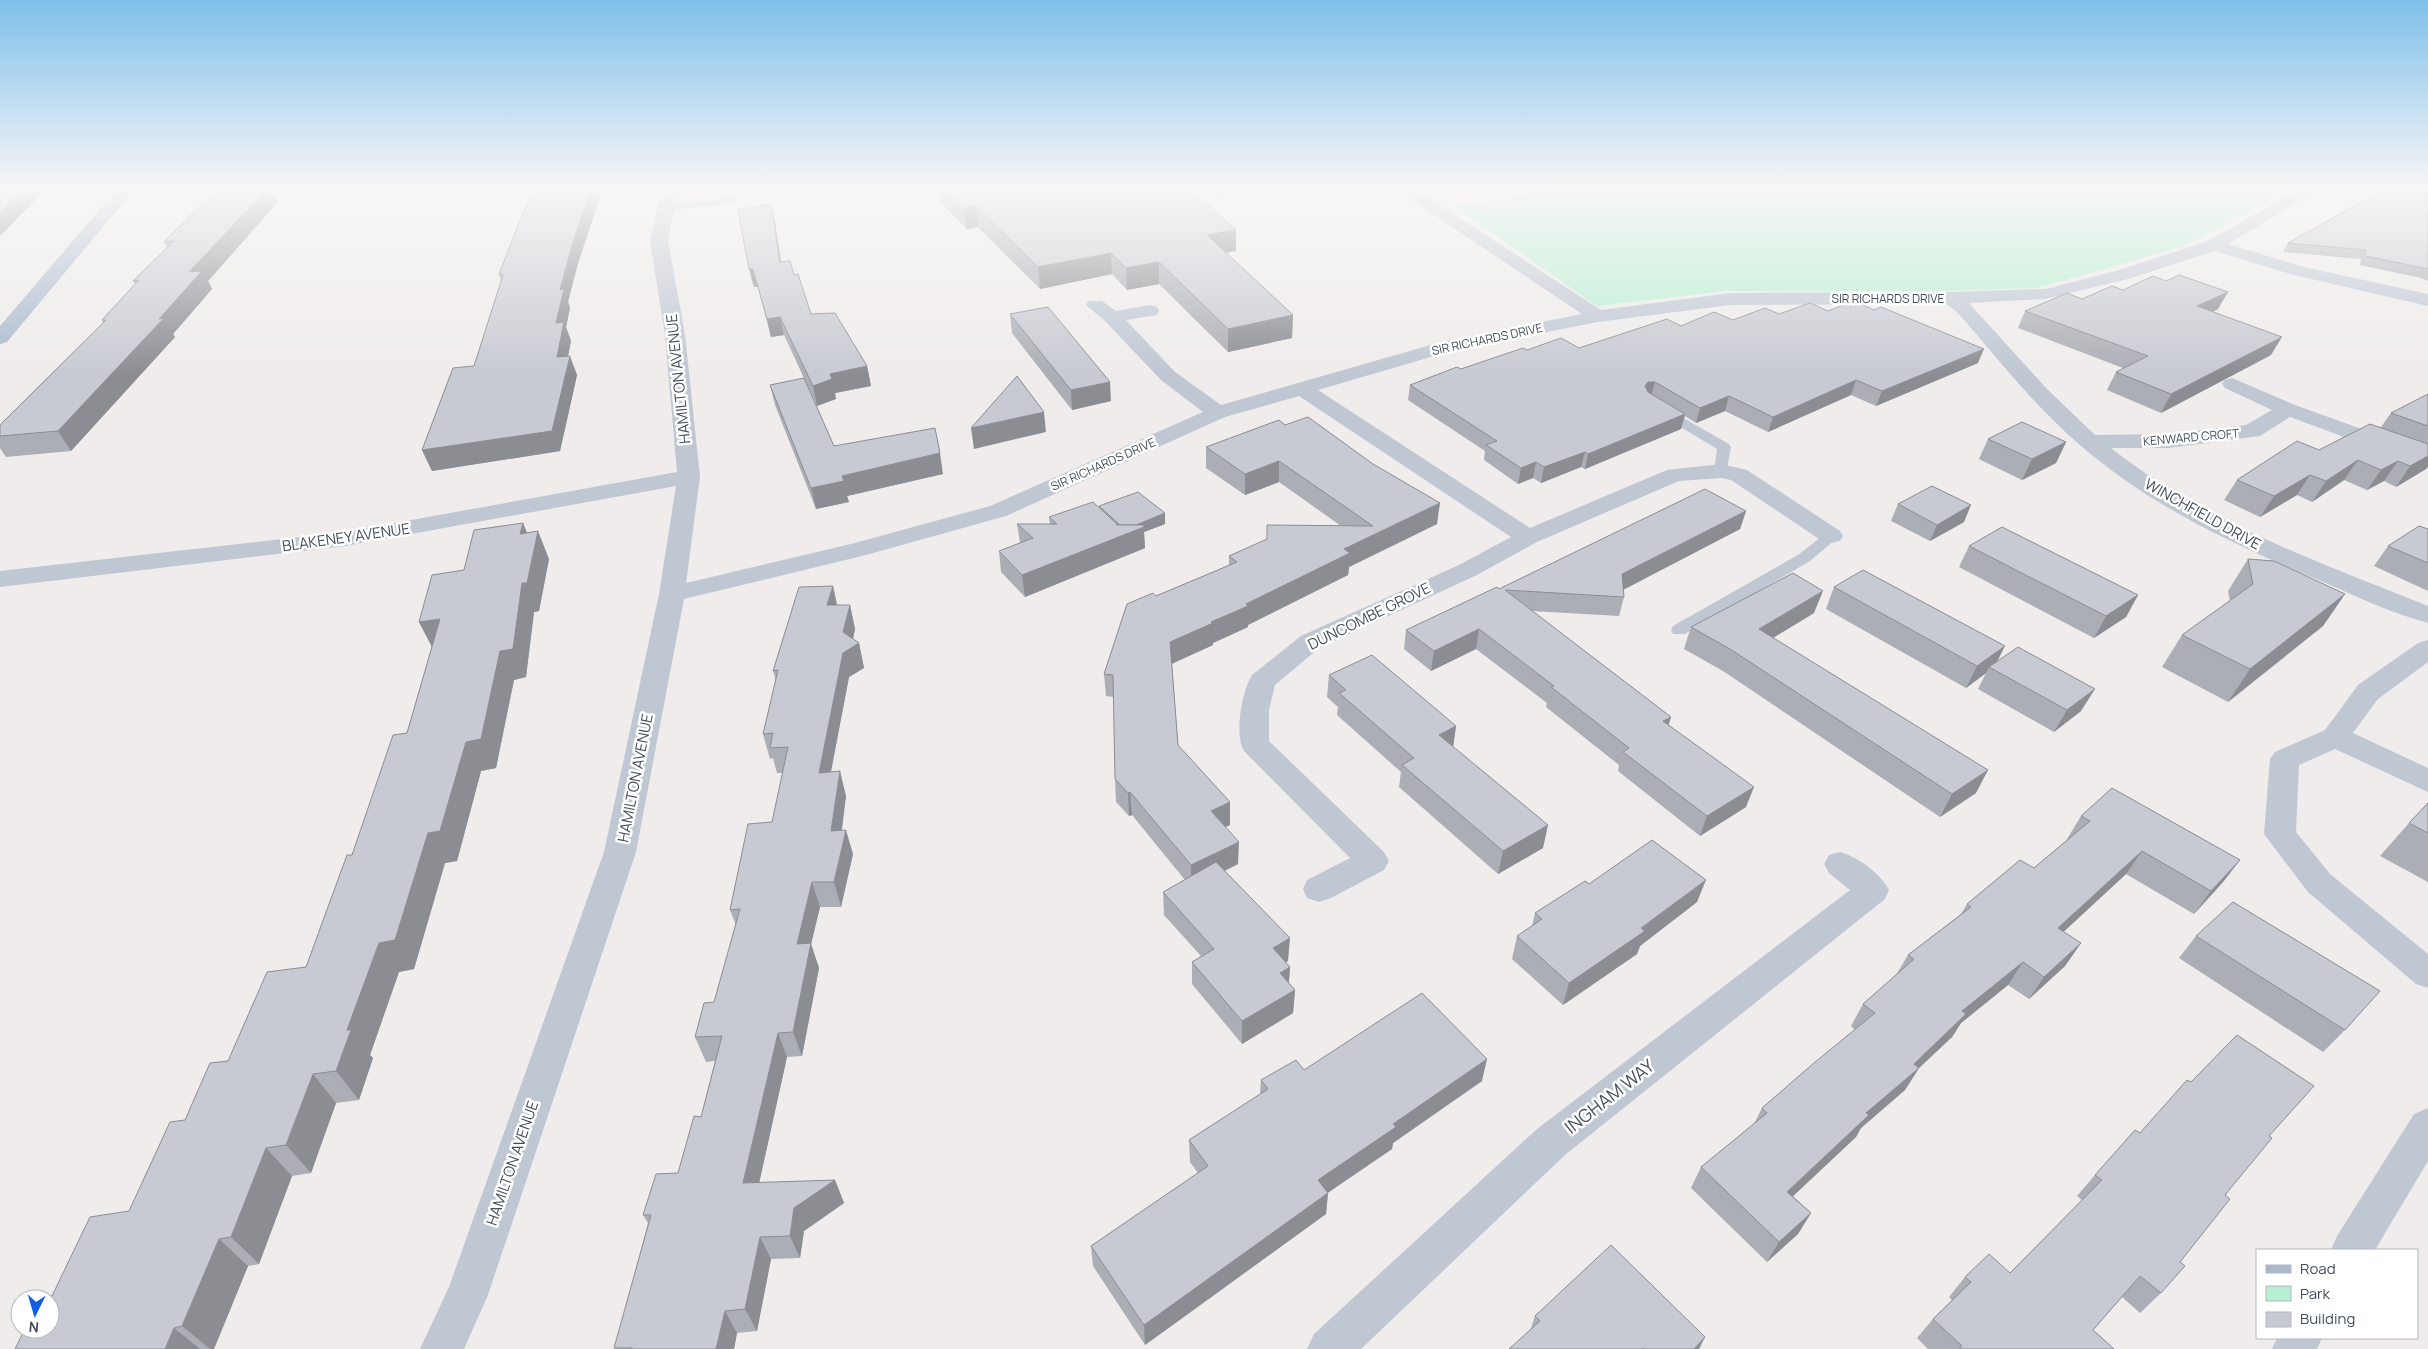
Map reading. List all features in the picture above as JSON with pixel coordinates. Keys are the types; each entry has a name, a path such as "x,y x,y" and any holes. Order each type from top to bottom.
{"main road":[{"path":"0,338 75,249"}],"street":[{"name":"HAMILTON AVENUE","path":"442,1349 467,1295 620,852 672,594 689,476 675,335 660,249"},
{"path":"1495,249 1598,316"},
{"name":"SIR RICHARDS DRIVE","path":"672,594 857,550 998,511 1218,413 1448,346 1598,316 1730,300 1950,298 2045,294 2122,276 2202,249"},
{"path":"2227,249 2300,271 2428,300"},
{"name":"WINCHFIELD DRIVE","path":"1950,298 1964,308 2050,403 2089,442 2158,493 2241,539 2428,615"},
{"path":"1095,305 1112,317 1168,376 1218,413"},
{"path":"1112,317 1150,311"},
{"path":"2232,384 2288,409 2428,462"},
{"path":"1302,389 1528,537"},
{"name":"KENWARD CROFT","path":"2089,442 2168,441 2252,431 2288,409"},
{"name":"DUNCOMBE GROVE","path":"1319,890 1373,860 1254,744 1255,710 1262,681 1310,642 1468,570 1528,537 1676,475 1720,471 1739,475 1831,536"},
{"name":"BLAKENEY AVENUE","path":"0,579 345,539 689,476"},
{"path":"2428,649 2368,692 2335,737 2285,759 2280,834 2319,882 2428,974"},
{"path":"2335,737 2428,781"},
{"name":"INGHAM WAY","path":"1329,1349 1551,1142 1873,890 1840,864"},
{"path":"2353,1249 2428,1126"}],"lane":[{"path":"1650,402 1724,447 1720,471"},
{"path":"1679,630 1804,558 1831,536"}],"green space":[{"path":"1515,249 2174,249 2037,288 1943,291 1726,291 1597,306"}],"building":[{"path":"166,249 211,249 189,272 202,271 159,319 164,318 58,431 0,436 0,425 106,320 102,320 139,280 133,281"},
{"path":"509,249 571,249 560,290 564,289 556,323 564,322 557,357 570,356 552,431 422,450 453,368 474,366 503,275 499,274"},
{"path":"745,249 778,249 780,262 790,261 794,275 798,274 811,314 835,313 867,366 830,374 832,379 813,386 780,317 767,319 753,269 749,269"},
{"path":"1020,249 1222,249 1293,315 1228,329 1159,262 1126,268 1111,253 1038,267"},
{"path":"2354,249 2428,249 2428,269 2365,256 2366,250"},
{"path":"2179,275 2228,292 2197,306 2282,337 2171,394 2116,372 2148,356 2025,311 2067,293 2082,299 2112,286 2123,290 2153,276 2166,281"},
{"path":"1854,301 1874,310 1881,307 1984,349 1882,391 1856,380 1773,417 1729,396 1700,408 1655,382 1648,382 1645,386 1648,392 1685,414 1588,454 1585,452 1544,467 1536,462 1521,468 1486,445 1497,441 1410,385 1457,367 1461,369 1523,348 1527,350 1561,338 1579,348 1667,319 1681,326 1714,312 1733,320 1765,308 1779,314 1810,303 1828,311"},
{"path":"1048,307 1110,382 1071,390 1010,314"},
{"path":"1017,376 1044,412 971,428"},
{"path":"804,378 834,446 935,428 940,453 842,476 844,481 811,488 770,385"},
{"path":"2428,394 2428,426 2391,413"},
{"path":"1308,417 1373,464 1440,503 1344,549 1350,553 1246,604 1248,606 1170,642 1178,745 1230,802 1211,811 1239,842 1191,865 1130,792 1128,793 1115,779 1113,675 1104,674 1127,604 1153,593 1156,596 1237,562 1229,556 1267,539 1267,525 1373,526 1279,461 1245,474 1206,447 1279,420 1285,425"},
{"path":"2022,422 2066,442 2032,459 1988,439"},
{"path":"2370,424 2428,444 2428,456 2410,466 2398,461 2381,470 2358,460 2326,481 2310,475 2274,496 2237,480 2297,441 2319,450"},
{"path":"1932,486 1971,505 1937,525 1898,504"},
{"path":"1705,489 1746,511 1622,574 1624,597 1505,590 1671,717 1663,721 1754,787 1707,816 1623,752 1629,748 1551,687 1554,686 1479,629 1434,651 1406,630 1497,587 1499,589"},
{"path":"1138,492 1165,513 1136,525 1120,525 1099,506"},
{"path":"1093,502 1116,525 1144,525 1144,527 1022,575 999,551 1033,538 1017,524 1057,524 1049,517"},
{"path":"523,523 520,534 538,531 527,583 522,583 513,649 500,651 481,739 466,742 440,831 428,833 395,940 379,943 347,1030 351,1030 336,1071 313,1074 286,1145 266,1148 231,1237 219,1239 182,1326 174,1328 165,1349 15,1349 20,1339 60,1339 60,1289 55,1289 90,1217 129,1211 170,1122 185,1120 210,1063 228,1061 267,972 306,967 347,855 352,855 393,735 407,733 440,619 419,622 432,575 464,570 474,530"},
{"path":"2419,526 2428,529 2428,563 2388,546"},
{"path":"2002,527 2138,595 2106,616 1969,546"},
{"path":"2248,559 2274,561 2345,594 2250,669 2182,635 2253,584"},
{"path":"1863,570 2005,646 1977,666 1834,587"},
{"path":"1793,573 1823,591 1759,629 1988,770 1952,794 1730,649 1691,627"},
{"path":"833,586 827,605 850,605 843,632 859,643 843,653 819,773 840,771 831,831 846,830 834,882 812,882 797,944 811,943 793,1032 778,1033 743,1183 835,1180 794,1208 790,1236 760,1237 745,1309 725,1311 716,1349 614,1348 651,1215 643,1215 656,1174 678,1173 694,1116 701,1117 722,1036 695,1037 704,1003 714,1002 740,909 730,910 748,824 772,822 788,747 770,748 773,733 763,734 778,670 773,671 799,587"},
{"path":"2018,647 2095,689 2067,710 1989,667"},
{"path":"1372,655 1456,726 1439,735 1548,825 1503,851 1402,765 1414,758 1339,693 1346,690 1329,675"},
{"path":"2112,788 2240,860 2211,891 2142,851 2058,928 2081,943 2044,977 2023,962 1962,1011 1966,1014 1914,1064 1919,1068 1866,1113 1869,1115 1787,1192 1811,1213 1779,1242 1701,1167 1767,1113 1762,1108 1875,1013 1863,1004 1914,959 1908,955 1971,907 1967,904 2020,860 2034,868 2090,821 2081,816"},
{"path":"2428,803 2428,833 2409,823"},
{"path":"1652,840 1706,880 1641,928 1645,931 1569,983 1517,936 1542,919 1535,913 1585,881 1589,884"},
{"path":"1216,862 1290,938 1273,948 1290,967 1280,973 1295,990 1242,1021 1192,962 1214,949 1163,892"},
{"path":"2233,902 2380,991 2345,1030 2196,936"},
{"path":"1422,993 1487,1059 1393,1124 1396,1127 1318,1180 1328,1193 1144,1325 1091,1246 1208,1166 1189,1140 1268,1089 1261,1080 1296,1060 1304,1070"},
{"path":"2237,1035 2314,1086 2269,1136 2272,1138 2225,1195 2230,1199 2180,1262 2185,1266 2161,1293 2140,1276 2093,1330 2114,1349 1959,1349 1962,1346 1933,1319 1971,1282 1965,1277 1989,1254 2010,1273 2102,1180 2095,1175 2135,1130 2140,1133 2187,1080 2191,1082"},
{"path":"1611,1245 1705,1337 1694,1349 1509,1349 1540,1321 1535,1316"}]}
